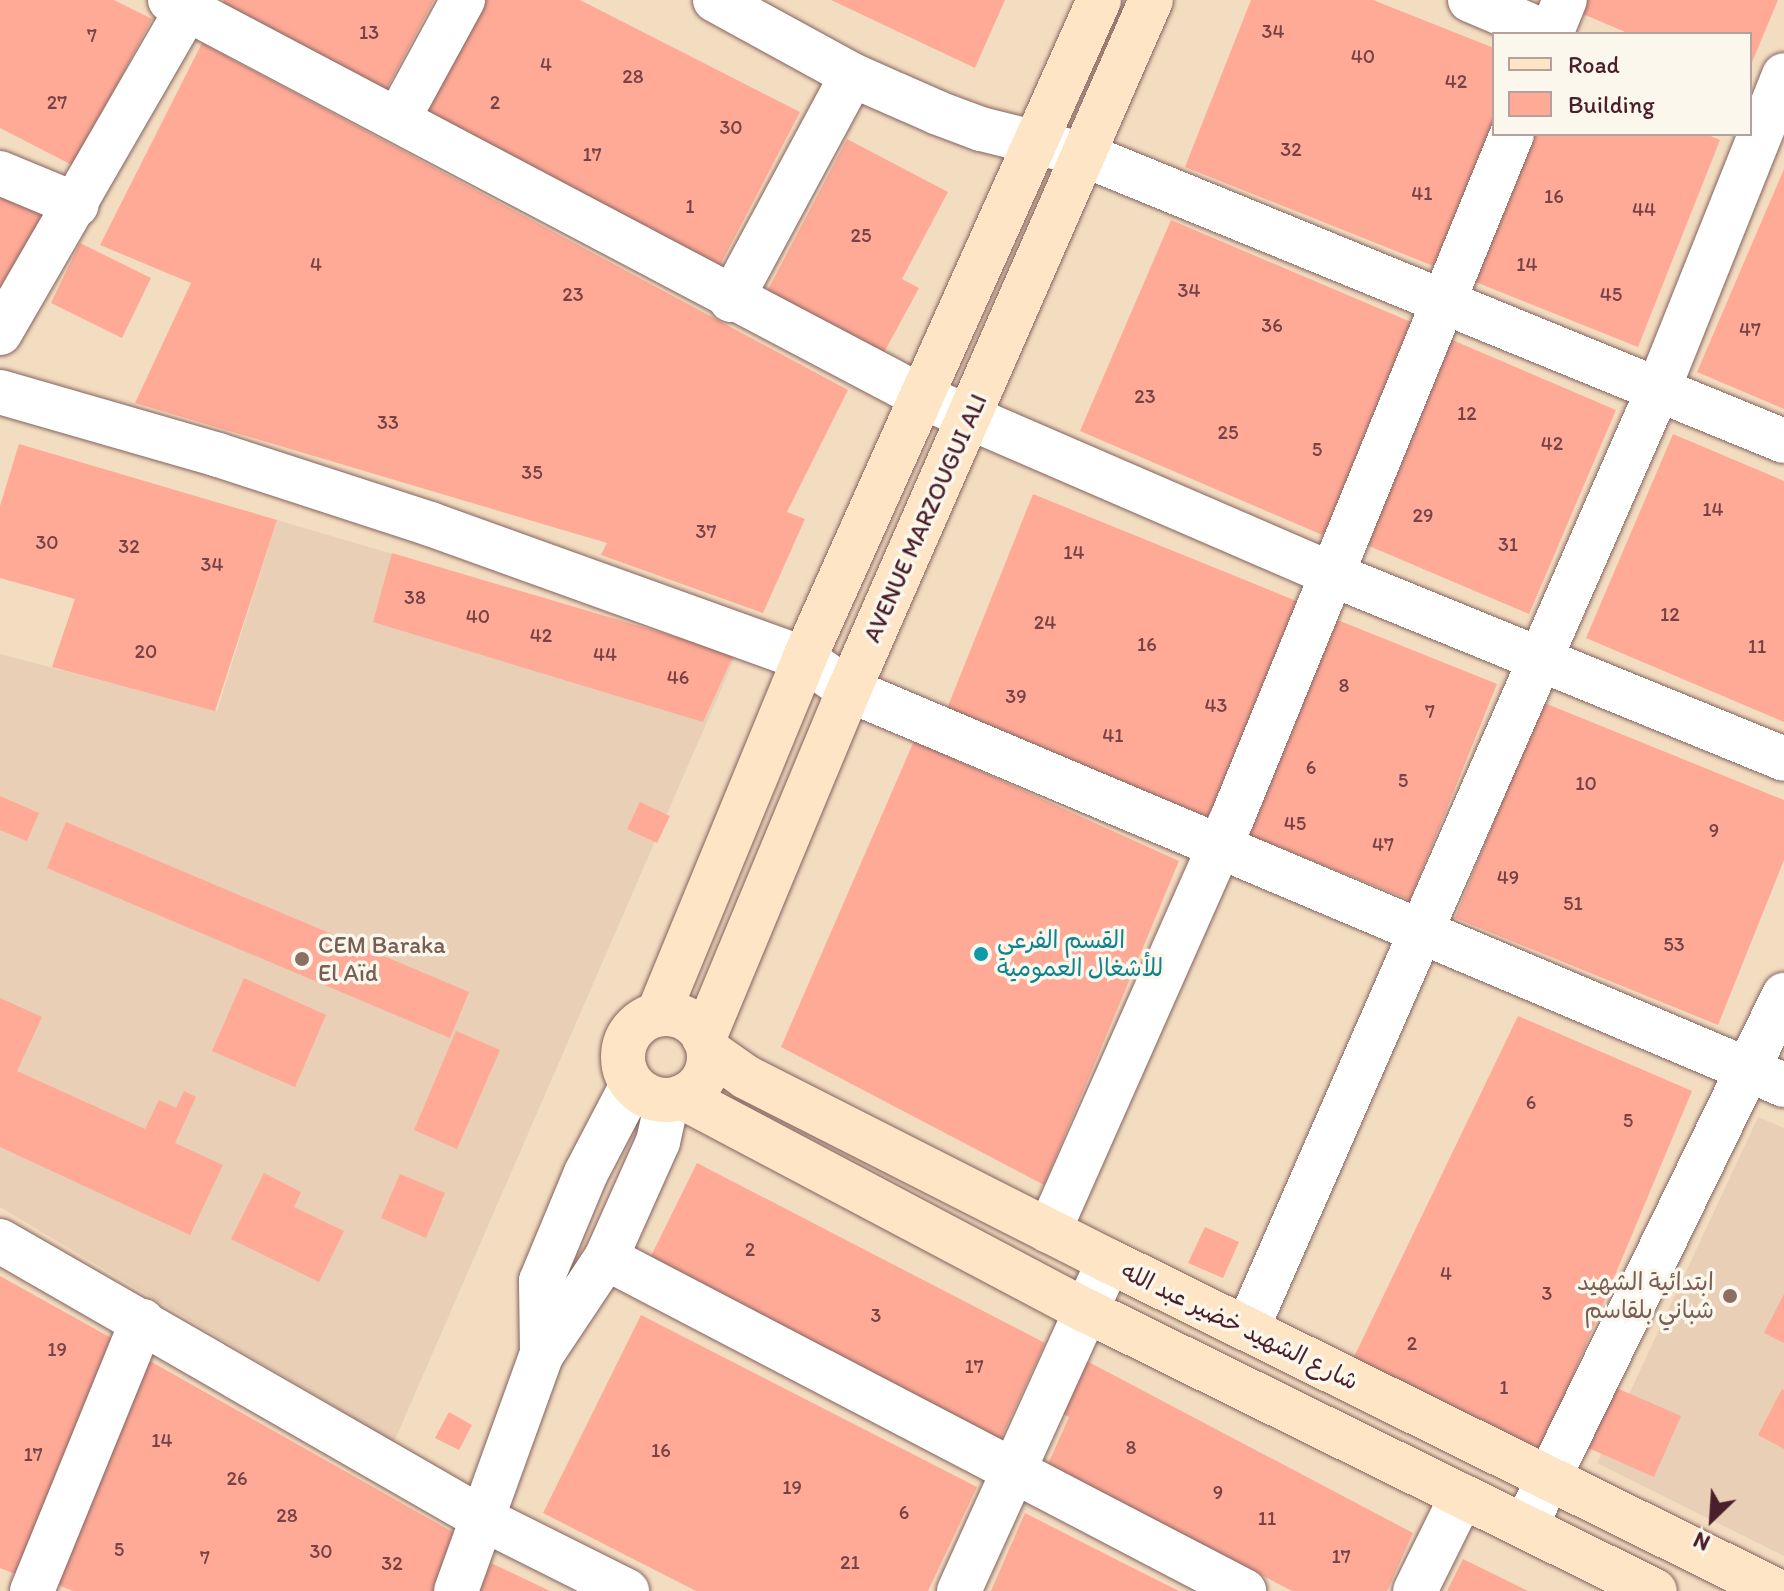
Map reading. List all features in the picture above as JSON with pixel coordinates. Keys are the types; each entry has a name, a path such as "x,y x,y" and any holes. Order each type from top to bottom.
{"main road":[{"path":"1099,0 804,659 658,1014 632,1029 624,1042 624,1071 660,1094 1087,1311 1655,1591"},
{"name":"AVENUE MARZOUGUI ALI","path":"706,1044 849,690 1151,0"},
{"path":"658,1014 685,1019 706,1044 703,1079 660,1094"},
{"name":"شارع الشهيد خضير عبد الله","path":"706,1044 746,1077 1109,1261 1777,1591"}],"street":[{"path":"398,119 463,0"},
{"path":"715,0 767,12 852,75 981,129 1082,154 1784,441"},
{"path":"1470,0 1546,32"},
{"path":"1552,32 1565,0"},
{"path":"0,333 77,205 183,3 731,300 920,396 1331,574 1784,759"},
{"path":"731,300 852,75"},
{"path":"1247,1329 1538,658 1658,390 1784,75"},
{"path":"1049,1231 1218,844 1445,304 1511,136"},
{"path":"0,173 77,205"},
{"path":"0,392 415,519 804,659 849,690 1766,1077"},
{"path":"1525,1527 1766,1077 1784,995"},
{"path":"456,1591 485,1520 542,1354 606,1258 658,1142 660,1094"},
{"path":"542,1354 541,1281 586,1173 660,1094"},
{"path":"0,1241 605,1586"},
{"path":"606,1258 1244,1591"},
{"path":"959,1591 1109,1261"},
{"path":"32,1591 142,1321"},
{"path":"1415,1591 1462,1496"},
{"path":"0,1588 8,1591"}],"shaded area":[{"name":"CEM Baraka El Aïd","path":"277,520 736,655 394,1442 0,1207 0,654 217,711"},
{"name":"ابتدائية الشهيد شباني بلقاسم","path":"1758,1117 1784,1128 1784,1556 1597,1463"}],"building":[{"path":"0,0 114,0 152,19 74,166 0,128"},
{"path":"224,0 434,0 385,92 221,6"},
{"path":"486,0 580,0 800,112 717,271 426,114"},
{"path":"831,0 1005,0 975,68"},
{"path":"1251,0 1373,0 1492,47 1494,136 1441,269 1185,167"},
{"path":"1583,0 1778,0 1752,62 1752,32 1625,32 1578,12"},
{"path":"202,43 848,390 787,512 805,519 763,613 601,555 607,543 135,403 191,283 100,245"},
{"path":"1530,136 1711,136 1720,140 1638,347 1473,281"},
{"path":"847,139 948,192 902,279 919,288 881,358 764,297"},
{"path":"1784,169 1784,409 1697,372"},
{"path":"0,196 47,217 0,294"},
{"path":"1171,220 1418,325 1327,537 1080,431"},
{"path":"80,243 151,278 122,338 51,303"},
{"path":"1450,339 1616,410 1529,614 1362,543"},
{"path":"1673,434 1784,481 1784,722 1586,638"},
{"path":"19,444 277,520 215,711 52,667 75,599 0,578 0,506"},
{"path":"1033,494 1299,602 1211,818 946,711"},
{"path":"392,553 734,654 703,722 373,622"},
{"path":"1330,617 1497,684 1410,900 1243,833"},
{"path":"1542,702 1784,800 1784,860 1718,1025 1455,918"},
{"name":"القسم الفرعي للأشغال العمومية","path":"914,741 1179,861 1044,1185 781,1047"},
{"path":"0,796 39,813 27,841 0,830"},
{"path":"640,802 670,816 657,843 627,829"},
{"path":"66,822 469,992 450,1038 47,868"},
{"path":"244,978 326,1015 295,1087 212,1051"},
{"path":"0,998 42,1017 17,1071 145,1129 159,1100 176,1108 184,1091 196,1097 175,1143 223,1165 190,1235 0,1147"},
{"path":"1518,1016 1692,1091 1542,1450 1353,1359"},
{"path":"456,1031 500,1050 457,1149 414,1130"},
{"path":"697,1163 1045,1343 1000,1441 651,1256"},
{"path":"264,1173 301,1192 294,1207 344,1231 319,1282 231,1239"},
{"path":"400,1174 445,1193 426,1238 381,1218"},
{"path":"1205,1227 1239,1242 1223,1278 1188,1263"},
{"path":"0,1276 113,1339 18,1575 0,1568"},
{"path":"1784,1294 1784,1343 1764,1333"},
{"path":"641,1315 977,1487 928,1591 696,1591 543,1513"},
{"path":"1066,1350 1413,1533 1387,1591 1292,1591 1048,1464 1069,1417 1042,1404"},
{"path":"150,1361 458,1535 434,1591 73,1591 58,1585 108,1464 77,1451 85,1430 116,1443"},
{"path":"1612,1386 1681,1416 1654,1477 1586,1447"},
{"path":"1784,1390 1784,1449 1758,1435"},
{"path":"449,1412 472,1425 459,1450 435,1438"},
{"path":"1025,1513 1127,1565 1179,1591 991,1591"},
{"path":"1463,1559 1528,1591 1447,1591"},
{"path":"491,1563 550,1591 480,1591"}],"place":[{"name":"القسم الفرعي للأشغال العمومية","path":"981,954"},
{"name":"CEM Baraka El Aïd","path":"302,959"},
{"name":"ابتدائية الشهيد شباني بلقاسم","path":"1730,1296"}]}
